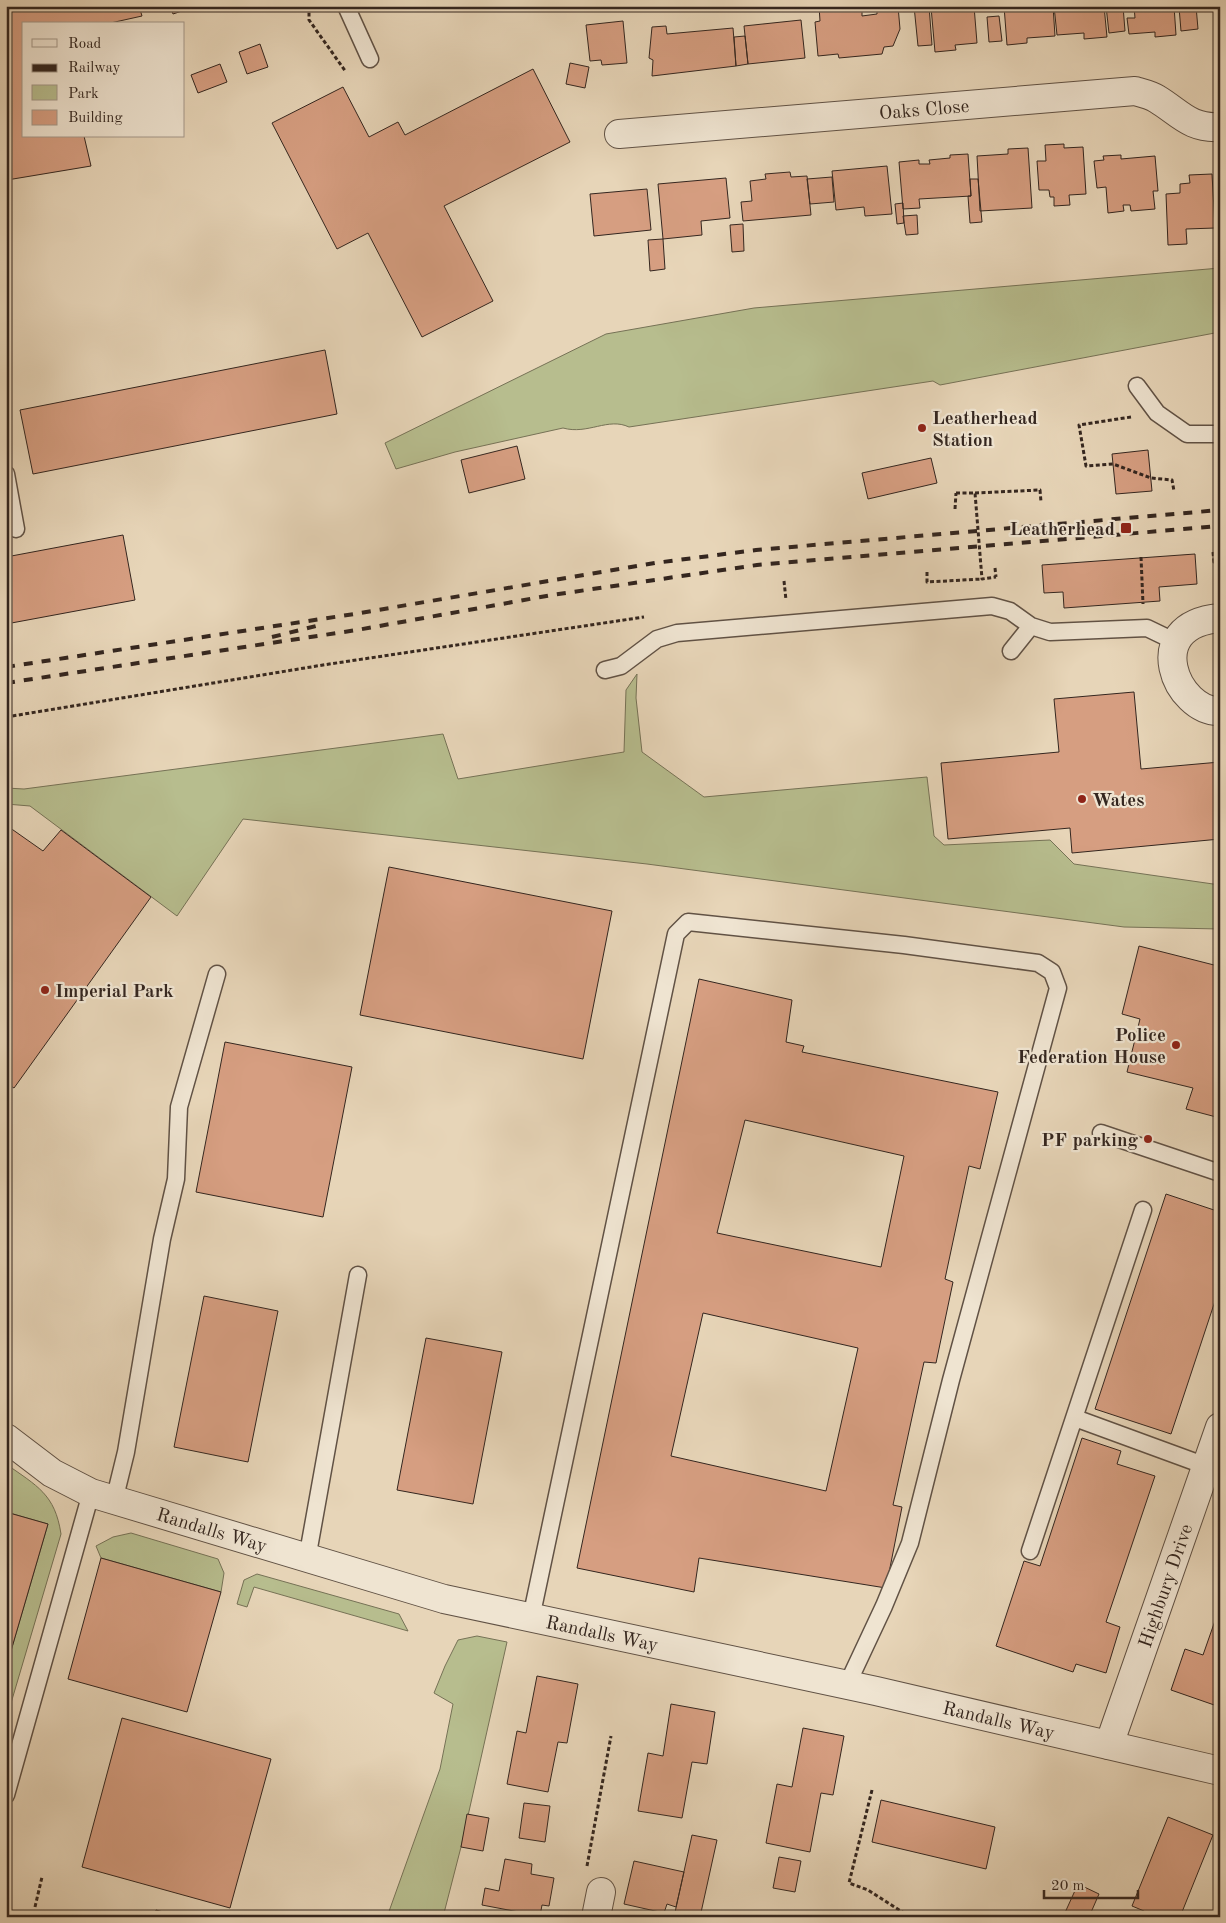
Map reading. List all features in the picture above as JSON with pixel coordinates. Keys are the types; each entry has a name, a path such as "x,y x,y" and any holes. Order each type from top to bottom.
{"street":[{"name":"Oaks Close","path":"619,134 1135,90 1156,98 1185,121 1207,128 1220,127"},
{"path":"1220,618 1206,620 1187,627 1174,641 1172,665 1181,687 1195,703 1212,711 1220,711"},
{"name":"Highbury Drive","path":"1109,1745 1220,1427"},
{"name":"Randalls Way","path":"6,1438 52,1473 102,1497 444,1599 847,1685 1220,1771"}],"lane":[{"path":"346,6 370,59"},
{"path":"1137,386 1157,413 1187,434 1220,434"},
{"path":"6,474 16,529"},
{"path":"605,670 621,666 657,639 677,633 992,606 1010,611 1031,626 1050,632 1147,628 1174,641"},
{"path":"1012,652 1031,626"},
{"path":"531,1618 676,934 688,922 904,945 1038,963 1052,972 1058,988 951,1380 910,1543 884,1606 847,1685"},
{"path":"6,1795 102,1497 126,1452 162,1239 176,1179 179,1107 217,974"},
{"path":"1101,1133 1220,1174"},
{"path":"1030,1552 1076,1418 1143,1210"},
{"path":"307,1559 358,1275"},
{"path":"1076,1418 1206,1466"}],"path":[{"path":"309,6 309,20 346,72"},
{"path":"1157,413 1079,425 1086,466 1113,464 1151,478 1172,480 1174,491"},
{"path":"955,509 956,493 1040,490 1040,502"},
{"path":"975,493 982,579"},
{"path":"1213,552 1214,562 1220,561"},
{"path":"1142,557 1144,611"},
{"path":"927,572 927,582 982,579 996,577 995,568"},
{"path":"6,717 323,665 649,616 677,633"},
{"path":"586,1869 611,1736"},
{"path":"872,1790 849,1882 868,1890 910,1917"},
{"path":"36,1907 42,1877"}],"green space":[{"path":"1220,268 1220,332 940,385 933,381 629,427 613,424 572,430 563,428 455,452 396,469 385,443 606,334 754,308"},
{"path":"637,674 636,698 642,752 704,797 927,777 934,836 944,845 1050,840 1074,864 1220,885 1220,929 1124,927 647,864 243,819 177,916 30,806 6,804 6,788 24,789 443,734 458,779 624,752 626,690"},
{"path":"6,1464 43,1492 54,1509 61,1534 6,1720 6,1668 48,1524 6,1512"},
{"path":"131,1533 218,1559 224,1573 221,1592 101,1558 96,1546 113,1537"},
{"path":"257,1574 399,1614 408,1631 254,1587 247,1607 237,1604 244,1580"},
{"path":"477,1636 507,1642 461,1847 443,1917 387,1917 440,1769 453,1704 434,1693 458,1640"}],"building":[{"path":"6,6 139,6 142,16 115,22 22,22 22,138 84,138 91,166 7,180"},
{"path":"170,6 197,6 173,14"},
{"path":"819,6 862,6 862,16 877,14 877,6 898,6 900,29 893,46 884,47 882,54 839,58 838,54 818,56 815,22 820,21"},
{"path":"914,6 929,6 932,45 918,46"},
{"path":"974,6 977,43 955,45 956,50 935,52 931,7"},
{"path":"1004,6 1053,6 1055,36 1027,38 1027,43 1007,45"},
{"path":"1054,6 1104,6 1107,37 1084,39 1084,33 1057,35"},
{"path":"1106,6 1123,6 1125,31 1109,33"},
{"path":"1134,6 1174,6 1176,35 1155,37 1155,32 1129,34 1127,18 1135,18"},
{"path":"1196,6 1198,29 1181,31 1179,7"},
{"path":"999,16 1002,41 989,42 987,17"},
{"path":"801,20 805,58 748,64 744,26"},
{"path":"623,21 627,63 602,65 601,60 590,61 586,25"},
{"path":"666,26 667,34 733,28 736,66 652,76 653,60 649,58 652,27"},
{"path":"745,36 748,64 736,66 734,37"},
{"path":"260,44 268,67 247,74 239,52"},
{"path":"570,63 589,67 585,88 566,84"},
{"path":"220,64 227,82 198,93 191,75"},
{"path":"533,69 570,142 444,206 493,301 422,337 368,233 337,249 272,123 343,87 369,137 398,122 405,135"},
{"path":"1064,144 1064,148 1083,147 1086,194 1069,195 1070,205 1054,206 1054,197 1050,197 1049,190 1039,190 1037,161 1046,161 1045,145"},
{"path":"1028,148 1032,208 980,211 977,156 1008,154 1008,149"},
{"path":"968,154 971,196 919,199 920,208 903,209 899,162 919,160 919,164 930,164 929,160 950,158 950,155"},
{"path":"1121,155 1121,159 1155,156 1158,191 1153,191 1155,209 1131,211 1130,205 1123,205 1124,211 1108,213 1106,187 1097,188 1094,161 1104,160 1103,156"},
{"path":"887,166 892,214 865,216 864,207 836,210 832,171"},
{"path":"790,172 791,177 807,176 811,215 743,221 741,202 752,201 750,181 766,179 765,174"},
{"path":"1212,174 1215,228 1186,229 1187,244 1168,245 1166,194 1180,193 1180,184 1190,183 1189,175"},
{"path":"832,177 834,202 810,204 807,179"},
{"path":"726,178 730,218 701,221 702,235 663,239 658,184"},
{"path":"970,179 978,179 982,222 970,223 968,196 971,196"},
{"path":"647,189 651,230 594,236 590,194"},
{"path":"903,203 904,223 897,224 895,204"},
{"path":"917,215 918,234 906,235 903,216"},
{"path":"743,224 744,251 732,252 730,225"},
{"path":"663,239 665,269 650,271 648,240"},
{"path":"325,350 337,414 33,474 20,410"},
{"path":"517,446 525,479 469,493 461,460"},
{"path":"1148,450 1152,491 1116,494 1112,454"},
{"path":"931,458 937,483 868,499 862,473"},
{"path":"123,535 135,600 6,624 6,557"},
{"path":"1195,554 1197,584 1159,587 1160,601 1064,608 1063,592 1044,593 1042,565"},
{"name":"Wates","path":"1134,692 1141,769 1220,762 1220,839 1072,853 1070,828 948,839 941,763 1059,752 1054,699"},
{"name":"Imperial Park","path":"6,825 43,851 61,830 151,897 14,1088 6,1083"},
{"path":"389,867 612,911 583,1059 360,1015"},
{"name":"Police Federation House","path":"1139,946 1218,966 1220,1118 1186,1109 1193,1088 1127,1072 1140,1019 1122,1014"},
{"path":"699,979 792,1000 786,1042 804,1046 802,1052 998,1092 980,1169 969,1166 945,1279 953,1282 936,1363 924,1362 893,1505 902,1507 886,1588 699,1558 694,1592 577,1568","holes":["745,1120 904,1156 881,1267 717,1233","703,1313 858,1348 826,1491 671,1456"]},
{"path":"225,1042 352,1067 323,1217 196,1192"},
{"path":"1166,1194 1220,1212 1220,1286 1171,1434 1095,1409"},
{"path":"204,1296 278,1311 248,1462 174,1447"},
{"path":"426,1338 502,1352 473,1504 397,1490"},
{"path":"1082,1438 1121,1451 1117,1464 1155,1476 1106,1622 1120,1627 1106,1673 1076,1664 1073,1672 996,1646 1024,1561 1040,1566"},
{"path":"6,1512 48,1524 6,1668"},
{"path":"101,1558 221,1592 187,1712 68,1679"},
{"path":"1217,1615 1220,1616 1220,1707 1171,1690 1185,1649 1203,1655"},
{"path":"537,1676 578,1684 567,1743 558,1742 548,1792 507,1784 517,1731 526,1733"},
{"path":"671,1704 715,1712 707,1764 692,1762 682,1818 638,1811 648,1753 663,1756"},
{"path":"122,1718 271,1759 230,1908 82,1867"},
{"path":"803,1728 844,1736 833,1795 821,1793 810,1852 766,1843 777,1784 792,1787"},
{"path":"881,1800 995,1827 986,1869 872,1842"},
{"path":"524,1803 550,1806 545,1842 519,1838"},
{"path":"467,1814 489,1818 483,1851 461,1847"},
{"path":"1168,1817 1213,1835 1180,1917 1142,1917 1144,1911 1132,1906"},
{"path":"692,1835 717,1840 700,1917 674,1917"},
{"path":"779,1857 801,1861 795,1892 773,1888"},
{"path":"505,1859 532,1864 531,1874 554,1878 549,1906 542,1905 540,1916 482,1905 485,1888 499,1891"},
{"path":"634,1861 684,1872 676,1907 667,1904 664,1913 624,1904"},
{"path":"1078,1884 1099,1894 1089,1917 1063,1917"},
{"path":"156,1910 181,1917 154,1917"}],"railway":[{"path":"6,667 354,614 655,563 756,550 1220,510"},
{"path":"6,683 357,630 552,595 757,565 1220,526"},
{"path":"272,637 316,626"}],"place":[{"name":"Leatherhead Station","path":"922,428"},
{"name":"Leatherhead","path":"1126,528"},
{"name":"Wates","path":"1082,799"},
{"name":"Imperial Park","path":"45,990"},
{"name":"Police Federation House","path":"1176,1045"},
{"name":"PF parking","path":"1148,1139"}]}
